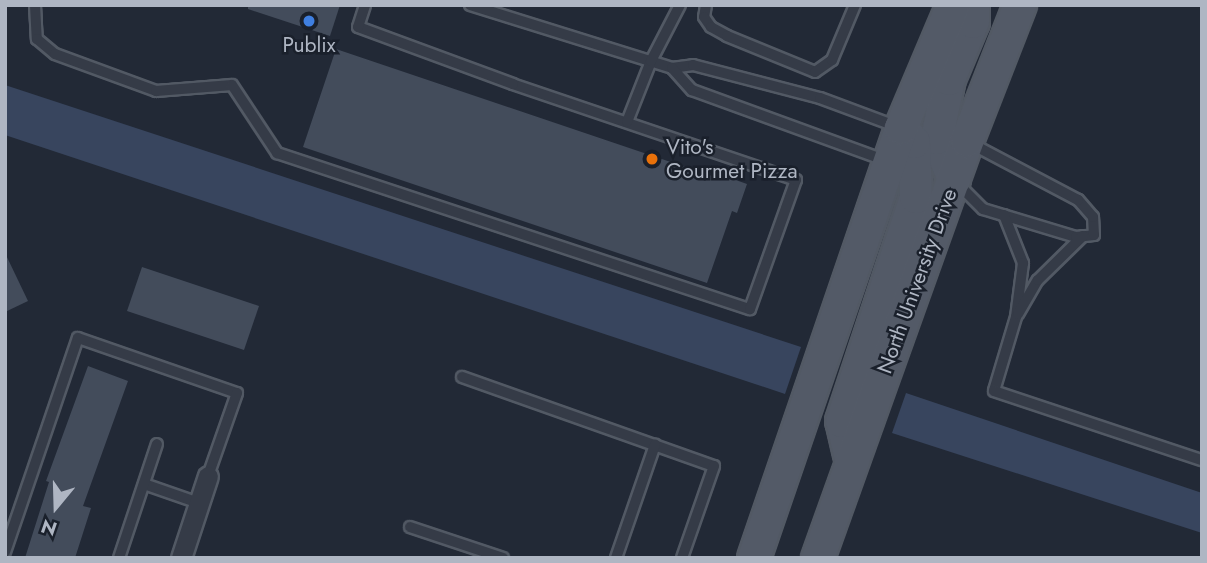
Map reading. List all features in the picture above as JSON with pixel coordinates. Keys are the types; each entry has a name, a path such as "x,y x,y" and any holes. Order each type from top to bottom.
{"main road":[{"path":"754,558 901,128 953,5"},
{"path":"954,180 937,138 949,79 973,22 973,5"},
{"name":"North University Drive","path":"818,558 967,141 1020,5"},
{"path":"851,460 842,421 916,197 914,142 901,128"}],"street":[{"path":"181,558 208,476"}],"lane":[{"path":"35,5 37,40 55,54 156,91 232,85 277,153 750,309 796,180 358,27 365,5"},
{"path":"470,5 672,68 693,65 820,98 901,128"},
{"path":"627,122 651,61 680,5"},
{"path":"706,5 704,17 711,27 815,72 832,60 855,5"},
{"path":"672,68 692,90 890,162"},
{"path":"954,180 982,209 1083,236 1094,236 1093,217 1078,200 1002,162 967,141"},
{"path":"1004,215 1023,263 1016,317 993,391 1202,460"},
{"path":"1016,317 1038,280 1083,236"},
{"path":"5,552 78,338 237,393 208,476"},
{"path":"462,377 714,466 682,558"},
{"path":"119,558 157,444"},
{"path":"616,558 655,445"},
{"path":"144,484 199,503"},
{"path":"410,527 503,558"}],"water":[{"path":"5,85 801,347 785,394 5,135"},
{"path":"906,393 1202,493 1202,533 892,433"}],"building":[{"name":"Publix","path":"248,5 340,5 330,36 248,9"},
{"path":"336,49 715,177 716,173 747,184 737,213 732,211 707,283 303,147"},
{"path":"5,253 28,301 5,312"},
{"path":"142,267 259,306 244,350 127,311"},
{"path":"88,366 128,381 83,506 91,508 75,558 25,558 49,482 46,481"}],"place":[{"name":"Publix","path":"309,21"},
{"name":"Vito's Gourmet Pizza","path":"652,159"}]}
